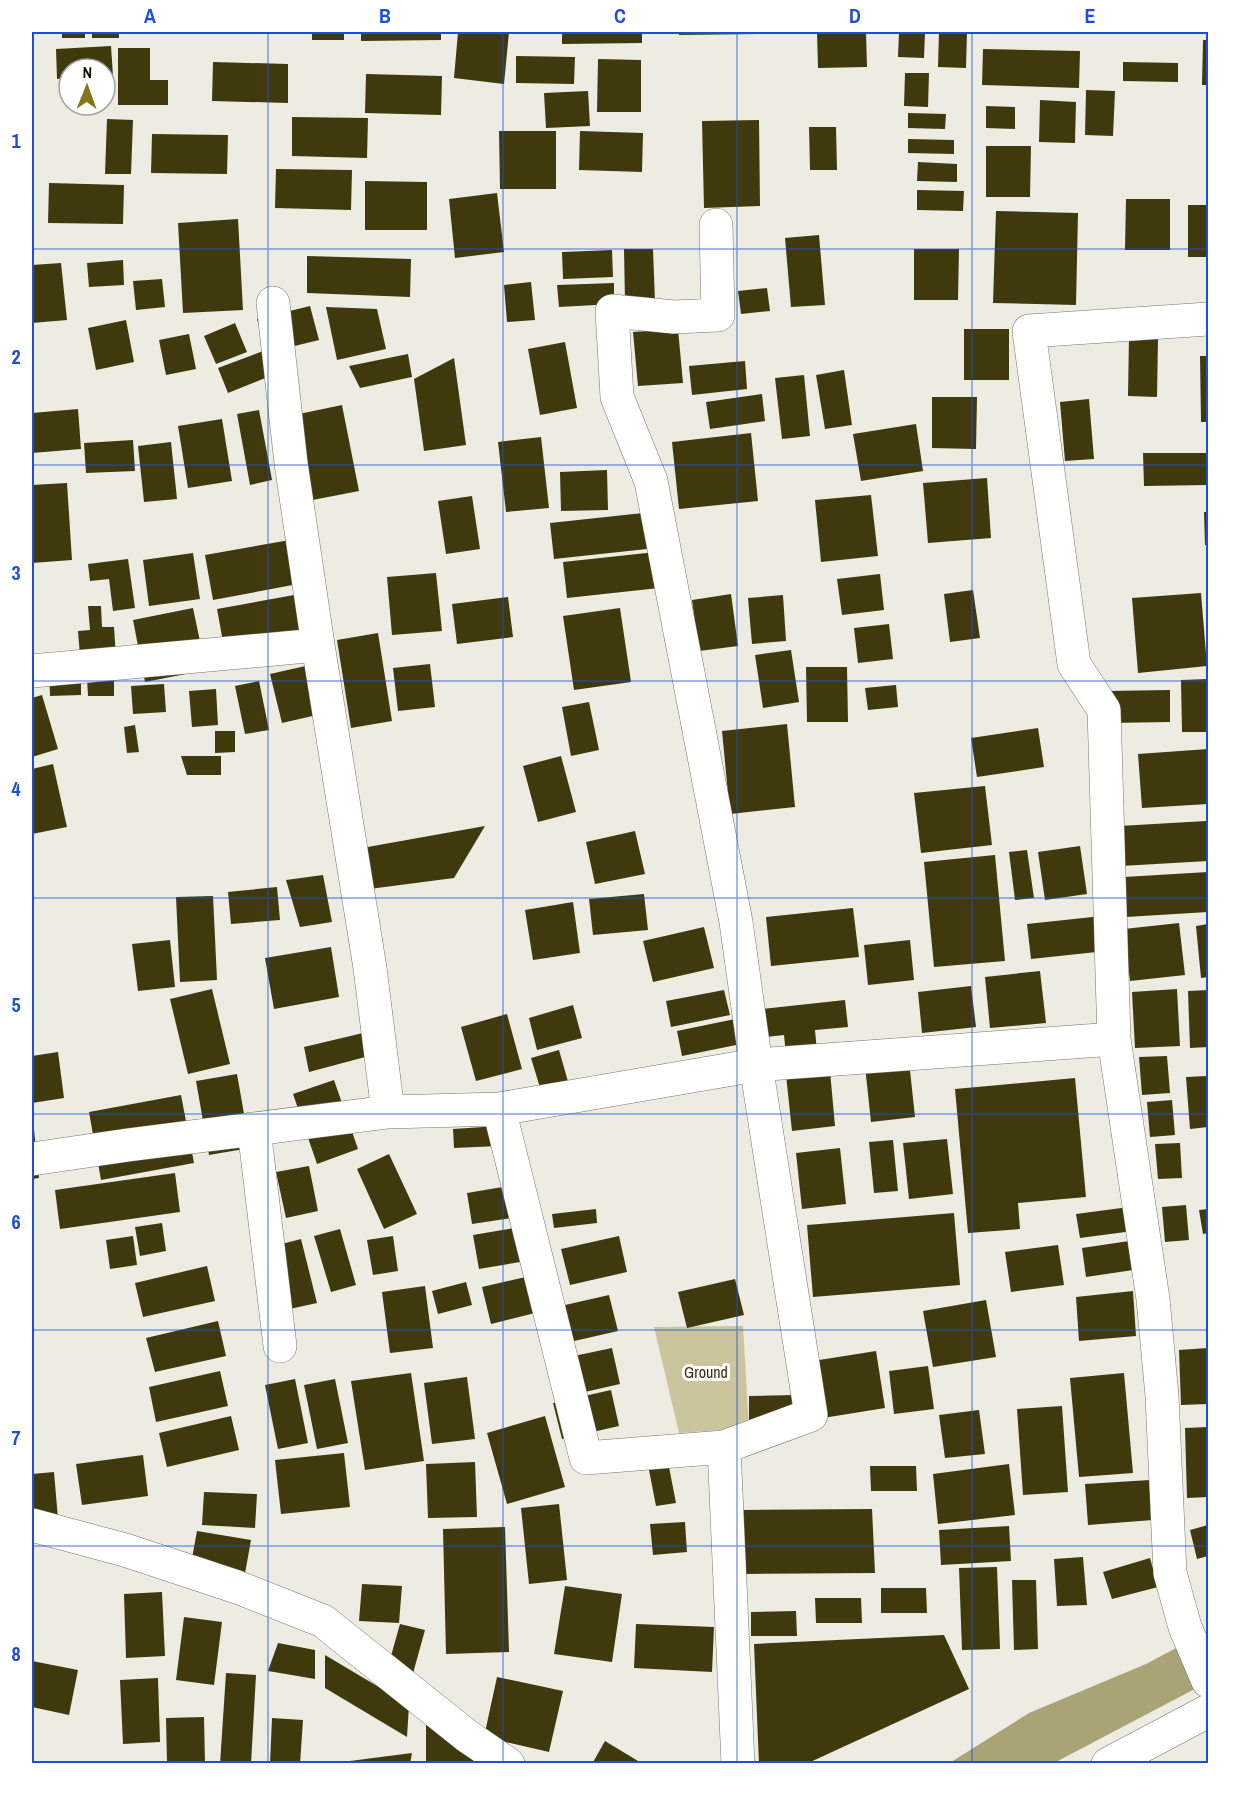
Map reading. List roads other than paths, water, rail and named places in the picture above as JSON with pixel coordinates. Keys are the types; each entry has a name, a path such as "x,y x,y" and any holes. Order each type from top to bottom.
{"street":[{"path":"499,1109 586,1458 724,1448 811,1415 736,922 651,481 617,397 612,311 675,317 717,315 716,225"},
{"path":"273,303 291,463 370,968 388,1112"},
{"path":"1209,319 1029,331 1074,664 1104,710 1114,1039 1153,1299 1162,1396 1170,1573 1185,1627 1209,1681"},
{"path":"32,671 318,645"},
{"path":"32,1159 388,1112 499,1109 756,1065 1114,1039"},
{"path":"254,1129 280,1346"},
{"path":"724,1448 738,1764"},
{"path":"32,1525 125,1550 226,1583 323,1620 467,1736 508,1764"},
{"path":"1108,1764 1209,1711"}],"park label":[{"name":"Ground","path":"706,1372"}]}
